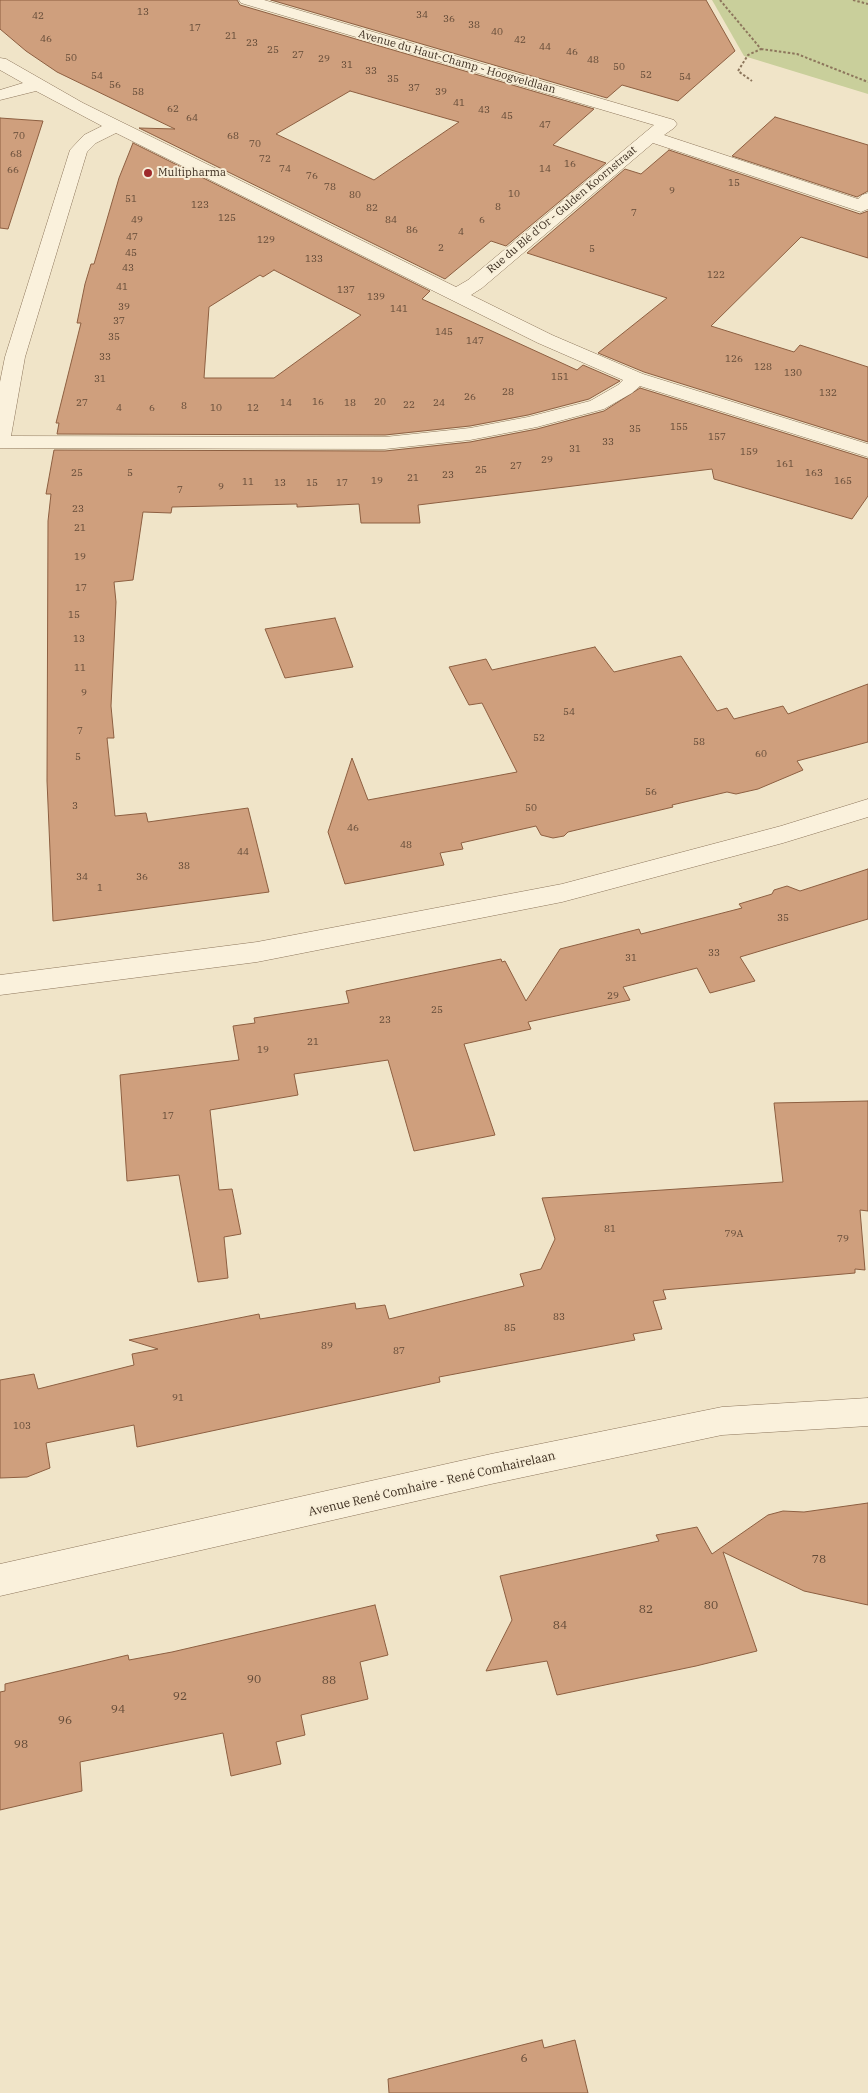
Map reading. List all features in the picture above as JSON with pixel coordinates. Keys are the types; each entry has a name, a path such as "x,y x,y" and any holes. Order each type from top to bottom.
{"street":[{"name":"Avenue du Haut-Champ - Hoogveldlaan","path":"247,0 668,124"},
{"path":"0,63 37,85 117,126 545,340 636,378 868,451"},
{"path":"0,95 37,85"},
{"name":"Rue du Blé d'Or - Gulden Koornstraat","path":"456,296 475,284 650,136 668,124"},
{"path":"0,436 15,357 79,150 90,138 117,126"},
{"path":"650,136 774,179 861,206 868,199"},
{"path":"774,179 789,165"},
{"path":"0,442 385,443 470,434 530,423 597,405 625,389 636,378"},
{"path":"0,985 257,952 562,893 783,834 868,808"},
{"name":"Avenue René Comhaire - René Comhairelaan","path":"0,1580 491,1470 722,1421 868,1412"}],"path":[{"path":"720,0 762,48"},
{"path":"853,0 868,4"},
{"path":"752,81 738,71 748,55 762,48 797,54 868,82"}],"green space":[{"path":"712,0 868,0 868,94 744,56"}],"building":[{"path":"0,0 237,0 240,5 594,109 553,145 606,163 506,246 491,241 445,279 139,128 175,129 57,72 26,51 0,29","holes":["350,91 459,122 374,180 276,134"]},
{"path":"271,0 706,0 735,51 678,101 622,85 607,98"},
{"path":"775,117 868,145 868,191 857,197 732,156"},
{"path":"0,118 43,121 8,229 0,228"},
{"path":"133,143 430,291 422,299 577,370 583,365 620,381 589,399 528,415 470,426 385,435 57,434 59,423 56,423 81,323 77,323 85,284 91,264 94,264 119,178","holes":["274,270 361,315 274,378 204,378 209,307 260,275 263,277"]},
{"path":"669,150 860,214 868,211 868,258 801,237 711,326 794,352 800,345 868,367 868,442 644,372 598,353 667,298 527,253 625,169 641,174"},
{"path":"640,388 868,459 868,496 852,519 714,479 712,469 418,505 420,523 361,523 359,504 297,507 297,504 172,507 171,513 143,512 133,580 114,582 116,602 111,706 114,738 107,738 115,816 146,813 148,822 248,808 269,892 53,921 47,781 48,521 51,494 46,494 54,450 385,451 470,442 537,429 604,411"},
{"path":"335,618 353,667 285,678 265,629"},
{"path":"595,647 614,672 681,656 717,711 727,708 734,719 783,706 788,714 868,684 868,742 797,761 803,770 758,789 736,794 727,792 672,805 673,807 568,832 564,836 553,838 541,835 536,826 461,843 463,849 440,853 444,865 345,884 328,832 352,758 368,800 517,772 482,703 469,705 449,667 486,659 492,670"},
{"path":"868,869 868,919 740,957 755,981 710,993 697,968 623,987 630,1000 528,1022 531,1029 464,1044 495,1135 414,1151 388,1060 294,1074 298,1095 210,1110 219,1190 232,1189 241,1234 224,1237 228,1278 198,1282 179,1175 127,1181 120,1075 239,1060 233,1026 255,1023 254,1018 349,1003 346,991 501,959 502,962 505,961 526,1001 560,949 639,929 641,934 742,908 739,904 772,894 774,890 787,886 800,891"},
{"path":"868,1101 868,1211 860,1210 865,1270 855,1269 855,1273 663,1290 666,1299 653,1301 662,1329 633,1334 635,1340 439,1377 440,1382 137,1447 134,1425 46,1443 50,1468 27,1477 0,1478 0,1380 34,1374 38,1389 134,1365 132,1354 158,1349 129,1340 259,1314 260,1319 355,1303 356,1309 385,1305 389,1319 524,1286 520,1274 541,1269 555,1239 542,1198 783,1182 774,1103"},
{"path":"868,1503 868,1605 804,1591 723,1552 757,1651 696,1666 557,1695 547,1661 486,1671 512,1620 500,1576 659,1541 656,1535 697,1527 712,1554 768,1515 783,1511 804,1512"},
{"path":"375,1605 388,1655 360,1662 368,1699 301,1715 305,1735 276,1742 281,1764 231,1776 223,1733 80,1762 82,1791 0,1810 0,1692 5,1691 5,1684 128,1655 129,1660 172,1652"},
{"path":"542,2040 544,2048 575,2040 588,2093 389,2093 388,2079"}],"place":[{"name":"Multipharma","path":"148,173"}]}
